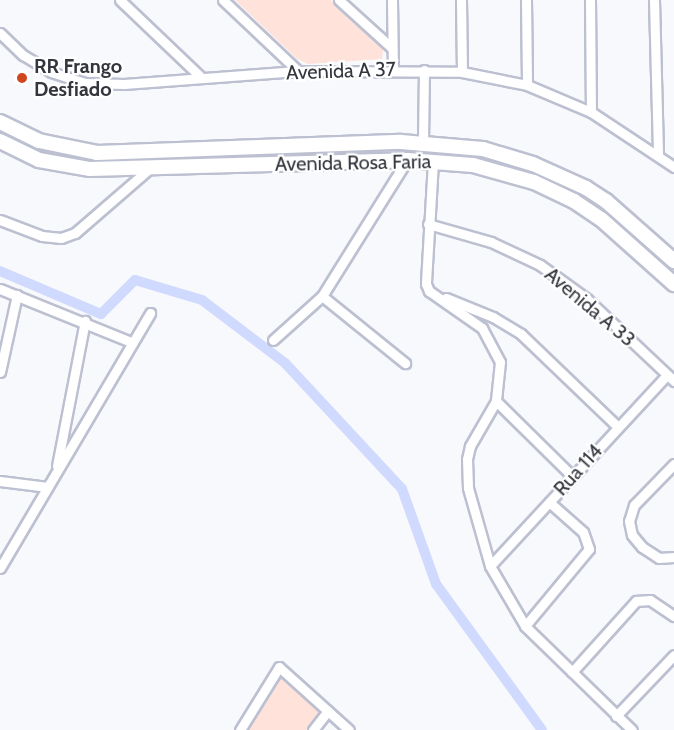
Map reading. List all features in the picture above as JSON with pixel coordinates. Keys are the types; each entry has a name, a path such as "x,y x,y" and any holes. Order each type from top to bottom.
{"street":[{"path":"120,0 202,78"},
{"path":"223,0 298,71"},
{"path":"339,0 392,48"},
{"path":"392,0 393,69"},
{"path":"461,0 462,72"},
{"path":"526,0 527,85"},
{"path":"590,0 591,112"},
{"path":"654,0 658,153"},
{"name":"Avenida A 37","path":"0,33 22,55 51,72 84,83 298,71 393,69 462,72 527,85 591,112 658,153 674,167"},
{"path":"423,142 424,70"},
{"name":"Avenida Rosa Faria","path":"0,122 39,141 86,152 402,142 423,142 483,149 560,175 606,201 674,261"},
{"name":"Avenida Rosa Faria","path":"0,141 39,160 68,166 149,169 404,160 433,161 501,172 574,201 601,219 674,284"},
{"path":"273,340 322,296 404,160 402,142"},
{"path":"216,148 217,166"},
{"path":"433,161 424,274 429,291 493,317 521,334 618,427"},
{"path":"0,220 42,236 61,238 75,233 149,169"},
{"name":"Avenida A 33","path":"428,224 492,242 540,265 587,299 671,378"},
{"path":"0,289 85,321 131,342"},
{"path":"436,294 490,338 500,362 496,401 470,446 467,459 468,488 490,566 525,626 632,730"},
{"path":"0,372 17,296"},
{"path":"322,296 405,363"},
{"path":"0,568 5,549 48,487 150,313"},
{"path":"55,474 85,321"},
{"name":"Rua 114","path":"490,566 618,427 671,378"},
{"path":"496,401 572,476"},
{"path":"674,464 634,505 629,521 632,535 642,547 659,558 674,557"},
{"path":"0,481 48,487"},
{"path":"525,626 589,549 583,532 549,502"},
{"path":"572,672 636,601 650,600 674,616"},
{"path":"616,716 674,655"},
{"path":"240,730 279,667 349,730"},
{"path":"312,730 328,711"}],"shaded area":[{"path":"235,0 331,0 379,42 383,50 382,59 308,64 297,59"},
{"path":"281,675 321,711 306,730 247,730"}],"waterway":[{"path":"0,271 101,314 135,280 202,300 285,363 402,489 436,584 542,730"}],"place":[{"name":"RR Frango Desfiado","path":"22,78"}]}
